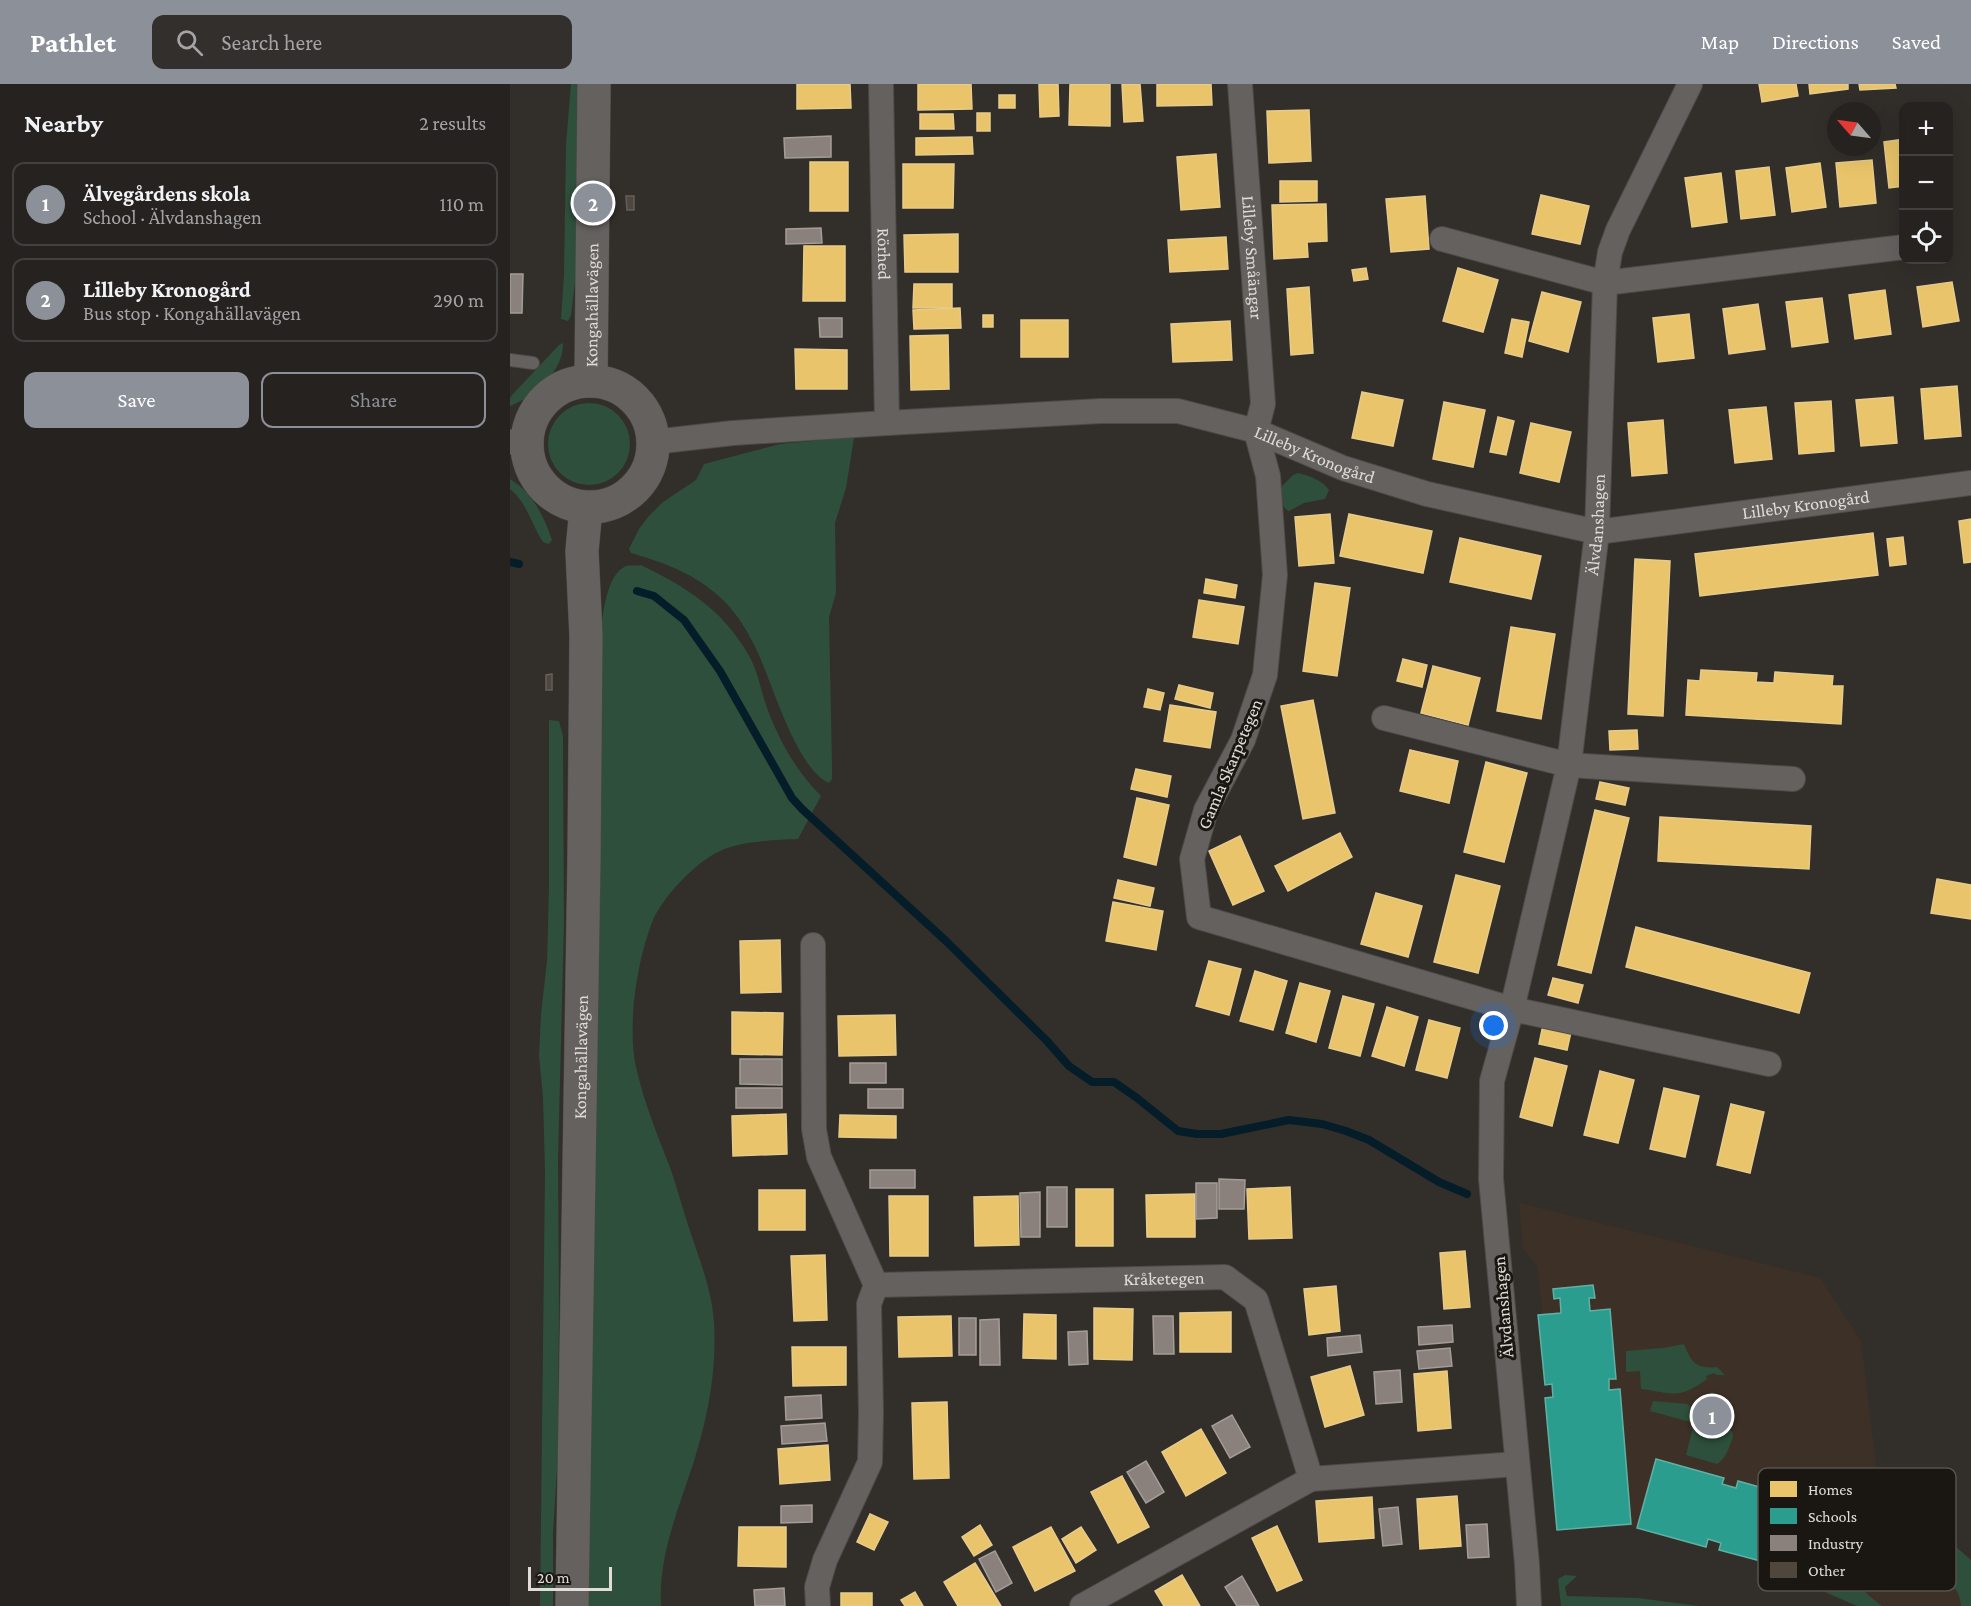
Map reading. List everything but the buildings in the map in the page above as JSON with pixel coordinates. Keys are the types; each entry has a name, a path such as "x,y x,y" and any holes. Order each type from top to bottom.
{"street":[{"name":"Kongahällavägen","path":"591,381 594,84"},
{"name":"Rörhed","path":"881,84 886,423"},
{"name":"Lilleby Småängar","path":"1239,84 1263,404 1256,431"},
{"name":"Älvdanshagen","path":"1528,1606 1527,1564 1491,1179 1492,1081 1512,1009 1569,765 1597,532 1605,283 1610,252 1618,230 1690,84"},
{"path":"1442,239 1605,283 1899,248"},
{"name":"Kongahällavägen","path":"591,381 614,386 634,399 648,418 653,442 649,468 634,490 612,504 586,508 563,502 543,488 518,442 528,431 532,419 546,399 567,386 591,381"},
{"name":"Lilleby Kronogård","path":"653,442 733,433 886,423 1101,411 1178,411 1256,431 1343,468 1427,494 1597,532 1971,483"},
{"name":"Gamla Skarpetegen","path":"1256,431 1268,476 1275,575 1264,680 1243,740 1206,810 1192,859 1199,917 1512,1009"},
{"name":"Kongahällavägen","path":"573,1606 586,636 582,551 586,508"},
{"path":"1384,718 1569,765 1793,779"},
{"path":"813,945 814,1129 819,1157 876,1285 869,1304 872,1433 870,1461 825,1560 817,1587 818,1606"},
{"path":"1512,1009 1769,1064"},
{"name":"Kråketegen","path":"876,1285 1225,1277 1256,1300 1311,1479"},
{"path":"1082,1606 1311,1479 1518,1464"}],"lane":[{"path":"510,360 533,363"}],"shaded area":[{"path":"1519,1203 1820,1278 1861,1341 1876,1468 1758,1468 1758,1556 1671,1529 1566,1523 1537,1266 1523,1248"},
{"path":"1956,1559 1971,1573 1971,1606 1857,1606 1819,1591 1956,1591"}],"green space":[{"path":"571,84 581,84 578,258 571,315 568,321 561,319 566,144"},
{"path":"563,343 559,363 546,382 529,396 510,406 510,398 513,394"},
{"path":"589,403 605,406 618,415 627,428 630,444 627,460 618,473 605,482 589,485 573,482 560,473 551,460 548,444 551,428 560,415 573,406"},
{"path":"854,438 846,488 835,523 836,593 829,617 832,779 829,783 817,775 796,744 755,646 743,625 723,600 691,576 668,565 631,553 629,549 648,517 663,502 696,480 704,464 780,444"},
{"path":"1298,473 1315,479 1329,490 1325,499 1304,503 1289,511 1284,507 1281,497 1282,486"},
{"path":"510,479 525,491 536,505 552,540 549,544 543,542 525,508 510,489"},
{"path":"641,565 702,601 727,624 738,638 754,666 765,702 781,740 795,764 821,796 798,839 736,845 718,852 700,864 664,901 647,936 635,993 633,1050 643,1094 674,1178 708,1287 714,1323 713,1375 699,1444 666,1551 661,1606 588,1606 600,634 604,607 614,577 626,566"},
{"path":"549,720 559,721 563,736 564,923 558,1160 558,1455 553,1533 553,1606 540,1606 545,1172 543,1097 539,1056 547,961"},
{"path":"1684,1344 1695,1363 1704,1367 1717,1367 1725,1375 1714,1373 1706,1376 1707,1379 1690,1390 1670,1393 1641,1389 1640,1371 1626,1372 1626,1351"},
{"path":"1653,1401 1687,1404 1706,1425 1731,1430 1733,1438 1723,1458 1717,1464 1686,1455 1694,1423 1650,1411"},
{"path":"1956,1547 1971,1560 1971,1606 1961,1606 1956,1590"},
{"path":"1565,1575 1577,1576 1565,1587 1567,1596 1638,1598 1699,1606 1561,1606 1558,1579"},
{"path":"1823,1591 1865,1591 1882,1606 1857,1606"}],"waterway":[{"path":"510,562 519,564"},
{"path":"637,591 654,596 684,620 720,671 792,798 802,809 946,941 1047,1041 1069,1066 1092,1082 1114,1082 1178,1131 1221,1134 1289,1120 1322,1124 1369,1140 1439,1182 1467,1194"}],"place":[{"name":"Lilleby Kronogård","path":"593,203"},
{"name":"Älvegårdens skola","path":"1712,1416"}]}
